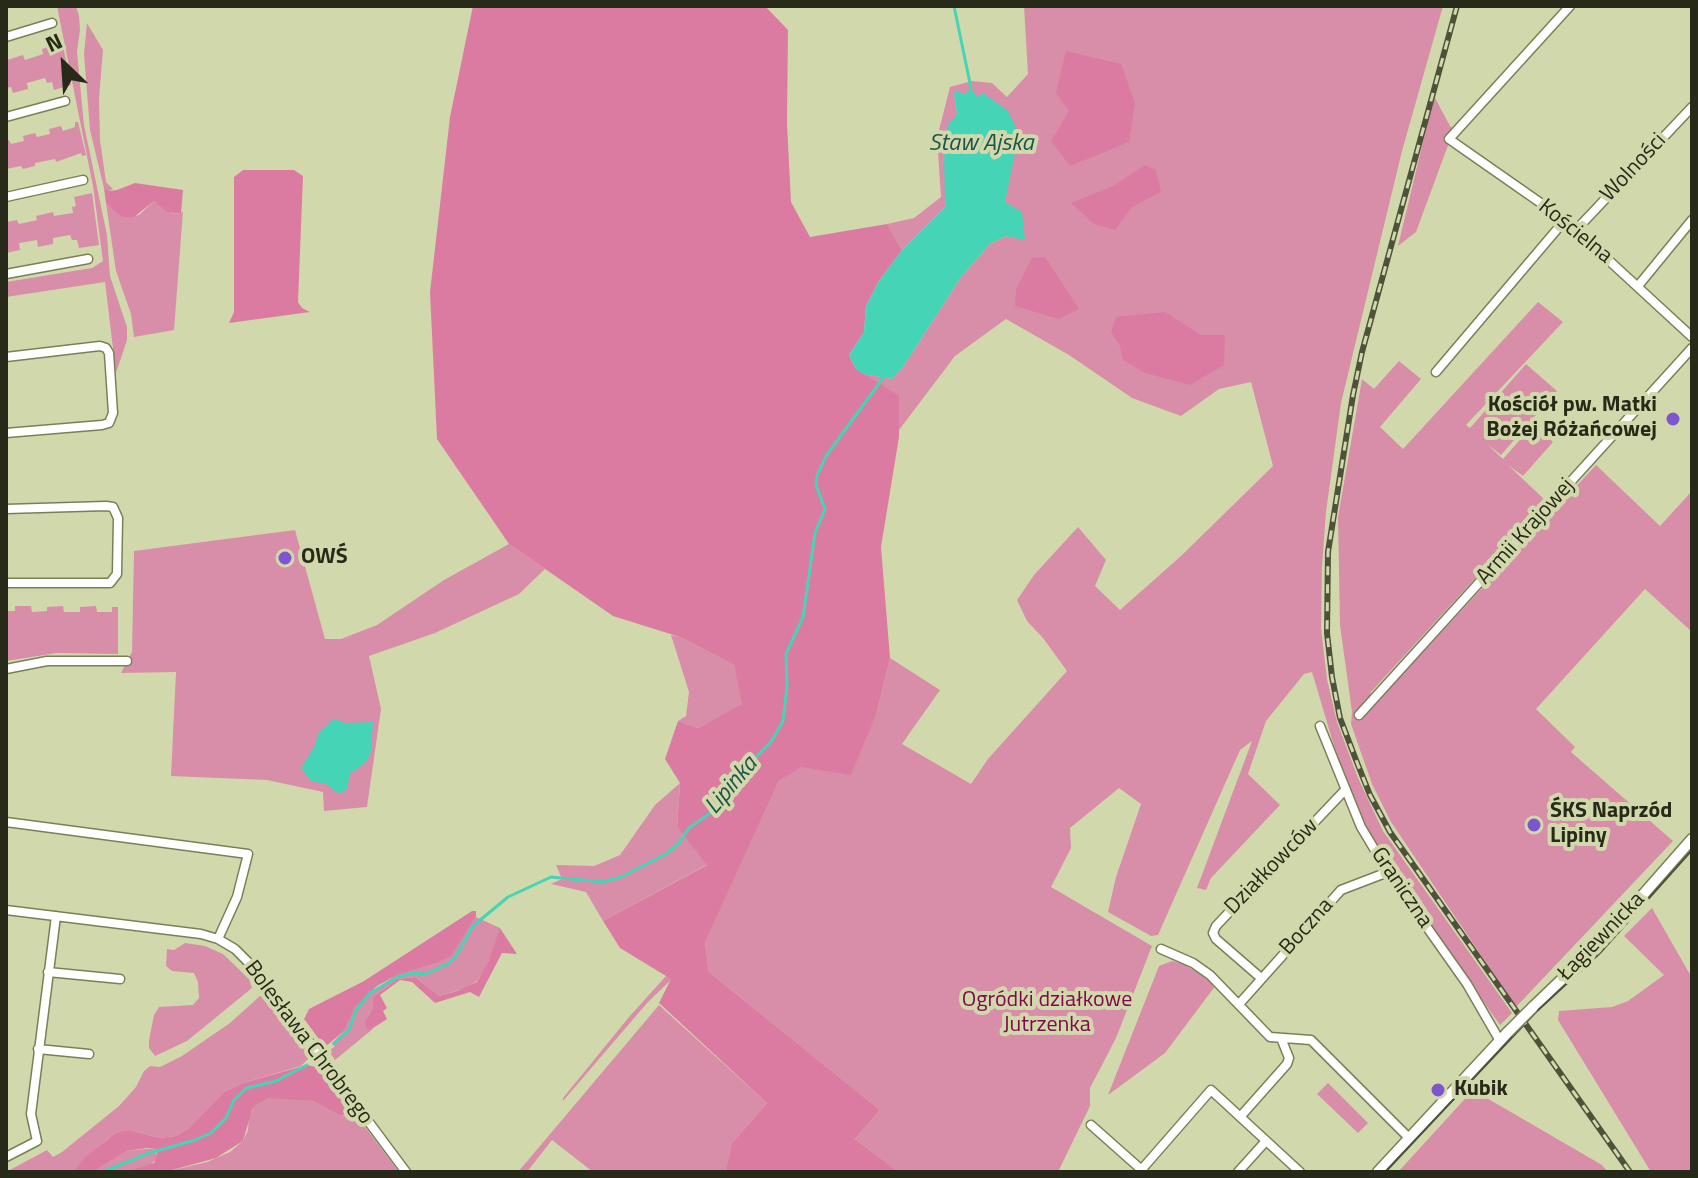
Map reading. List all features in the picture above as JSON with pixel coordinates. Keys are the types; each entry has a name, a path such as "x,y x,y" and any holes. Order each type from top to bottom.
{"street":[{"name":"Kościelna","path":"1570,6 1449,139 1565,220 1691,335"},
{"path":"6,37 52,23"},
{"path":"6,117 65,101"},
{"name":"Wolności","path":"1576,230 1692,107"},
{"path":"6,197 83,180"},
{"path":"1436,372 1565,220"},
{"path":"1638,286 1692,220"},
{"path":"6,274 88,259"},
{"path":"6,357 100,346 106,348 109,353 113,413 109,423 102,425 6,433"},
{"name":"Armii Krajowej","path":"1359,715 1692,348"},
{"path":"6,509 106,506 113,507 118,518 117,574 110,583 6,583"},
{"path":"6,669 47,661 127,661"},
{"name":"Graniczna","path":"1320,726 1361,827 1388,872 1467,984 1500,1041"},
{"name":"Działkowców","path":"1261,978 1216,939 1213,933 1216,926 1345,790"},
{"path":"6,822 248,854 237,897 218,939"},
{"name":"Łagiewnicka","path":"1378,1172 1508,1032 1688,853 1692,839"},
{"name":"Boczna","path":"1240,1003 1341,890 1388,872"},
{"name":"Bolesława Chrobrego","path":"6,910 162,929 218,939 235,949 255,969 406,1172"},
{"path":"6,1157 37,1141 31,1114 56,916"},
{"path":"1161,949 1193,963 1240,1003 1270,1037 1311,1040 1410,1139"},
{"path":"48,972 120,979"},
{"path":"1240,1117 1287,1064 1289,1058 1281,1038"},
{"path":"38,1049 89,1054"},
{"path":"1091,1125 1143,1170 1211,1090 1300,1172"},
{"path":"1238,1172 1266,1141"}],"green space":[{"path":"57,6 76,6 79,16 77,52 84,125 107,235 110,276 127,327 127,340 116,373 105,282 6,297 6,282 92,268 103,261 93,186"},
{"name":"Ogródki działkowe Jutrzenka","path":"1024,6 1443,6 1402,151 1341,403 1326,512 1321,628 1327,679 1337,722 1358,778 1383,831 1512,1013 1500,1025 1405,891 1360,816 1340,766 1312,672 1304,674 1266,721 1248,774 1280,805 1211,878 1206,890 1197,888 1252,741 1240,750 1158,935 1151,936 1108,912 1116,877 1141,804 1119,788 1070,828 1071,848 1051,887 1152,946 1116,1038 1090,1088 1090,1106 1058,1172 899,1172 855,1139 880,1110 709,972 705,941 779,781 877,712 890,658 940,690 902,744 971,784 988,759 1067,671 1027,621 1017,600 1034,575 1078,527 1106,560 1095,586 1120,610 1181,556 1273,466 1251,382 1219,389 1181,416 1132,398 1069,355 1006,319 955,356 899,430 899,395 863,374 892,379 961,277 990,244 1006,236 1025,239 1005,203 1006,192 977,98 965,94 954,93 957,114 945,207 902,250 887,224 914,218 941,197 937,138 950,87 972,81 992,83 1007,97 1028,74"},
{"path":"87,23 103,50 100,140 106,182 113,189 109,191 104,188 90,130 84,54"},
{"path":"61,36 71,85 54,90 52,82 47,83 45,78 27,83 28,89 13,93 11,87 6,88 7,60 23,55 25,60 43,54 42,49 53,45 51,38"},
{"path":"1434,96 1450,126 1457,132 1450,140 1416,232 1398,246"},
{"path":"75,122 78,122 86,155 82,156 81,153 56,162 55,159 35,163 35,166 23,169 21,166 6,169 6,141 9,140 11,144 24,141 23,136 50,134 49,129 61,126 63,131 75,127"},
{"path":"92,193 99,245 79,248 77,240 72,240 70,235 53,238 53,244 38,247 37,240 19,243 20,250 6,253 6,222 17,220 19,224 53,212 54,216 73,213 72,207 76,206 74,197"},
{"path":"154,201 171,213 181,214 183,211 174,330 134,337 131,314 116,271 106,203 125,218 139,215"},
{"path":"1538,302 1563,322 1466,425 1470,428 1526,364 1557,391 1501,455 1486,443 1503,459 1533,425 1553,442 1523,476 1508,465 1546,501 1370,693 1378,701 1596,465 1660,526 1692,491 1692,632 1645,589 1536,709 1575,747 1571,752 1673,841 1516,1007 1391,822 1372,784 1351,724 1340,625 1338,517 1362,379 1374,389 1399,361 1421,379 1380,427 1403,449"},
{"path":"295,530 325,639 341,639 377,625 444,580 509,544 545,569 519,594 435,633 369,656 381,709 367,807 324,811 323,792 267,780 171,776 176,672 121,673 132,652 134,551"},
{"path":"15,606 31,606 32,612 63,606 64,612 80,612 80,607 96,606 97,612 112,612 112,607 118,607 118,654 57,653 6,661 6,611 15,611"},
{"path":"671,635 734,665 743,704 698,728 678,721 686,716 689,692"},
{"path":"680,783 677,827 708,864 603,921 586,892 551,884 562,879 556,865 594,866 620,855 655,805"},
{"path":"1652,908 1692,978 1692,1172 1651,1172 1558,1020 1559,1011 1612,1007 1628,1001 1664,975 1624,936"},
{"path":"476,917 500,928 486,967 477,981 466,988 439,996 415,977 398,979 373,997 373,1007 367,1017 370,1030 374,1028 335,1060 329,1051 335,1046 332,1043 344,1031 361,999 396,975 438,963 450,956"},
{"path":"185,943 205,946 223,954 249,979 252,988 187,1041 155,1056 149,1048 149,1040 154,1015 159,1007 193,1005 199,998 194,973 172,971 166,966 167,949 174,950"},
{"path":"1172,961 1184,964 1216,985 1165,1053 1108,1095 1159,966"},
{"path":"666,976 672,979 648,1002 563,1101 629,1017"},
{"path":"260,996 270,1000 309,1054 301,1066 243,1083 224,1092 189,1128 176,1136 160,1138 129,1130 108,1139 73,1172 6,1172 47,1150 53,1157 62,1152 119,1106 150,1066 160,1067 182,1056 230,1023"},
{"path":"659,1005 767,1103 732,1143 725,1172 593,1172 552,1140 527,1172 518,1172"},
{"path":"1328,1083 1368,1123 1358,1133 1317,1094"},
{"path":"1473,1090 1602,1165 1608,1172 1398,1172"},
{"path":"269,1098 313,1101 344,1116 356,1115 399,1172 165,1172 207,1162 230,1152 243,1141 255,1105"},
{"path":"154,1148 157,1157 151,1165 125,1172 93,1172 127,1151"}],"shaded area":[{"path":"473,6 765,6 788,30 787,124 791,202 810,237 887,224 902,250 879,281 866,306 864,332 849,355 856,369 899,395 899,437 881,547 890,658 877,712 851,775 801,767 779,781 705,942 709,972 880,1110 855,1139 899,1172 725,1172 732,1143 767,1103 659,1003 671,979 620,948 603,921 707,865 677,827 680,783 665,759 678,721 698,728 742,704 734,665 680,637 613,616 509,544 437,439 430,292 450,117"},
{"path":"1066,51 1121,64 1135,103 1129,142 1070,166 1051,141 1069,111 1056,93"},
{"path":"1145,165 1156,170 1161,192 1132,207 1115,230 1094,224 1071,203 1113,186"},
{"path":"243,170 294,170 303,176 298,302 310,312 229,323 234,312 234,177"},
{"path":"135,183 183,190 181,214 167,212 154,201 134,217 125,218 106,203 104,188 117,190"},
{"path":"1045,257 1079,309 1059,319 1015,306 1016,290 1032,258"},
{"path":"1165,312 1201,335 1225,335 1224,365 1190,385 1145,373 1123,360 1120,346 1111,332 1116,317"},
{"path":"476,911 476,917 451,956 397,975 377,986 355,1007 344,1031 325,1047 304,1019 309,1009 364,981"},
{"path":"500,928 517,954 502,953 479,997 470,992 435,1003 412,982 400,980 380,995 387,1008 383,1011 387,1019 370,1030 366,1028 365,1021 373,1007 373,997 398,979 415,977 439,996 477,982"},
{"path":"307,1065 316,1067 356,1115 340,1115 313,1101 269,1098 252,1110 243,1141 216,1158 165,1172 125,1172 154,1163 157,1153 154,1148 147,1148 127,1151 93,1172 73,1172 86,1156 115,1134 129,1130 160,1138 176,1136 189,1128 224,1092 243,1083"}],"water":[{"name":"Staw Ajska","path":"971,88 977,97 983,93 1008,111 1019,134 1005,202 1022,212 1025,240 1006,236 990,244 961,277 892,379 863,374 856,369 849,355 864,332 866,306 879,281 902,250 945,207 944,158 948,125 957,114 954,93 965,94"},
{"path":"334,719 345,723 373,722 371,752 366,762 350,774 347,789 339,794 326,784 311,781 301,768 319,732"}],"waterway":[{"name":"Lipinka","path":"954,6 971,88"},
{"name":"Lipinka","path":"334,1044 349,1030 356,1010 370,993 398,977 412,973 426,974 449,963 473,926 508,897 551,877 603,882 621,877 666,854 679,843 689,828 723,802 734,779 771,742 783,721 787,686 786,654 803,617 815,533 825,509 816,485 817,476 826,456 883,378"},
{"name":"Lipinka","path":"102,1172 211,1133 226,1118 234,1100 247,1088 276,1081 307,1065"}],"tram line":[{"path":"1385,1172 1536,1012 1600,953 1692,850"}],"railway":[{"path":"1457,6 1362,352 1353,395 1328,552 1327,633 1332,677 1340,718 1370,795 1390,832 1630,1172"}],"place":[{"name":"Kościół pw. Matki Bożej Różańcowej","path":"1673,419"},
{"name":"OWŚ","path":"285,558"},
{"name":"ŚKS Naprzód Lipiny","path":"1534,825"},
{"name":"Kubik","path":"1438,1090"}]}
